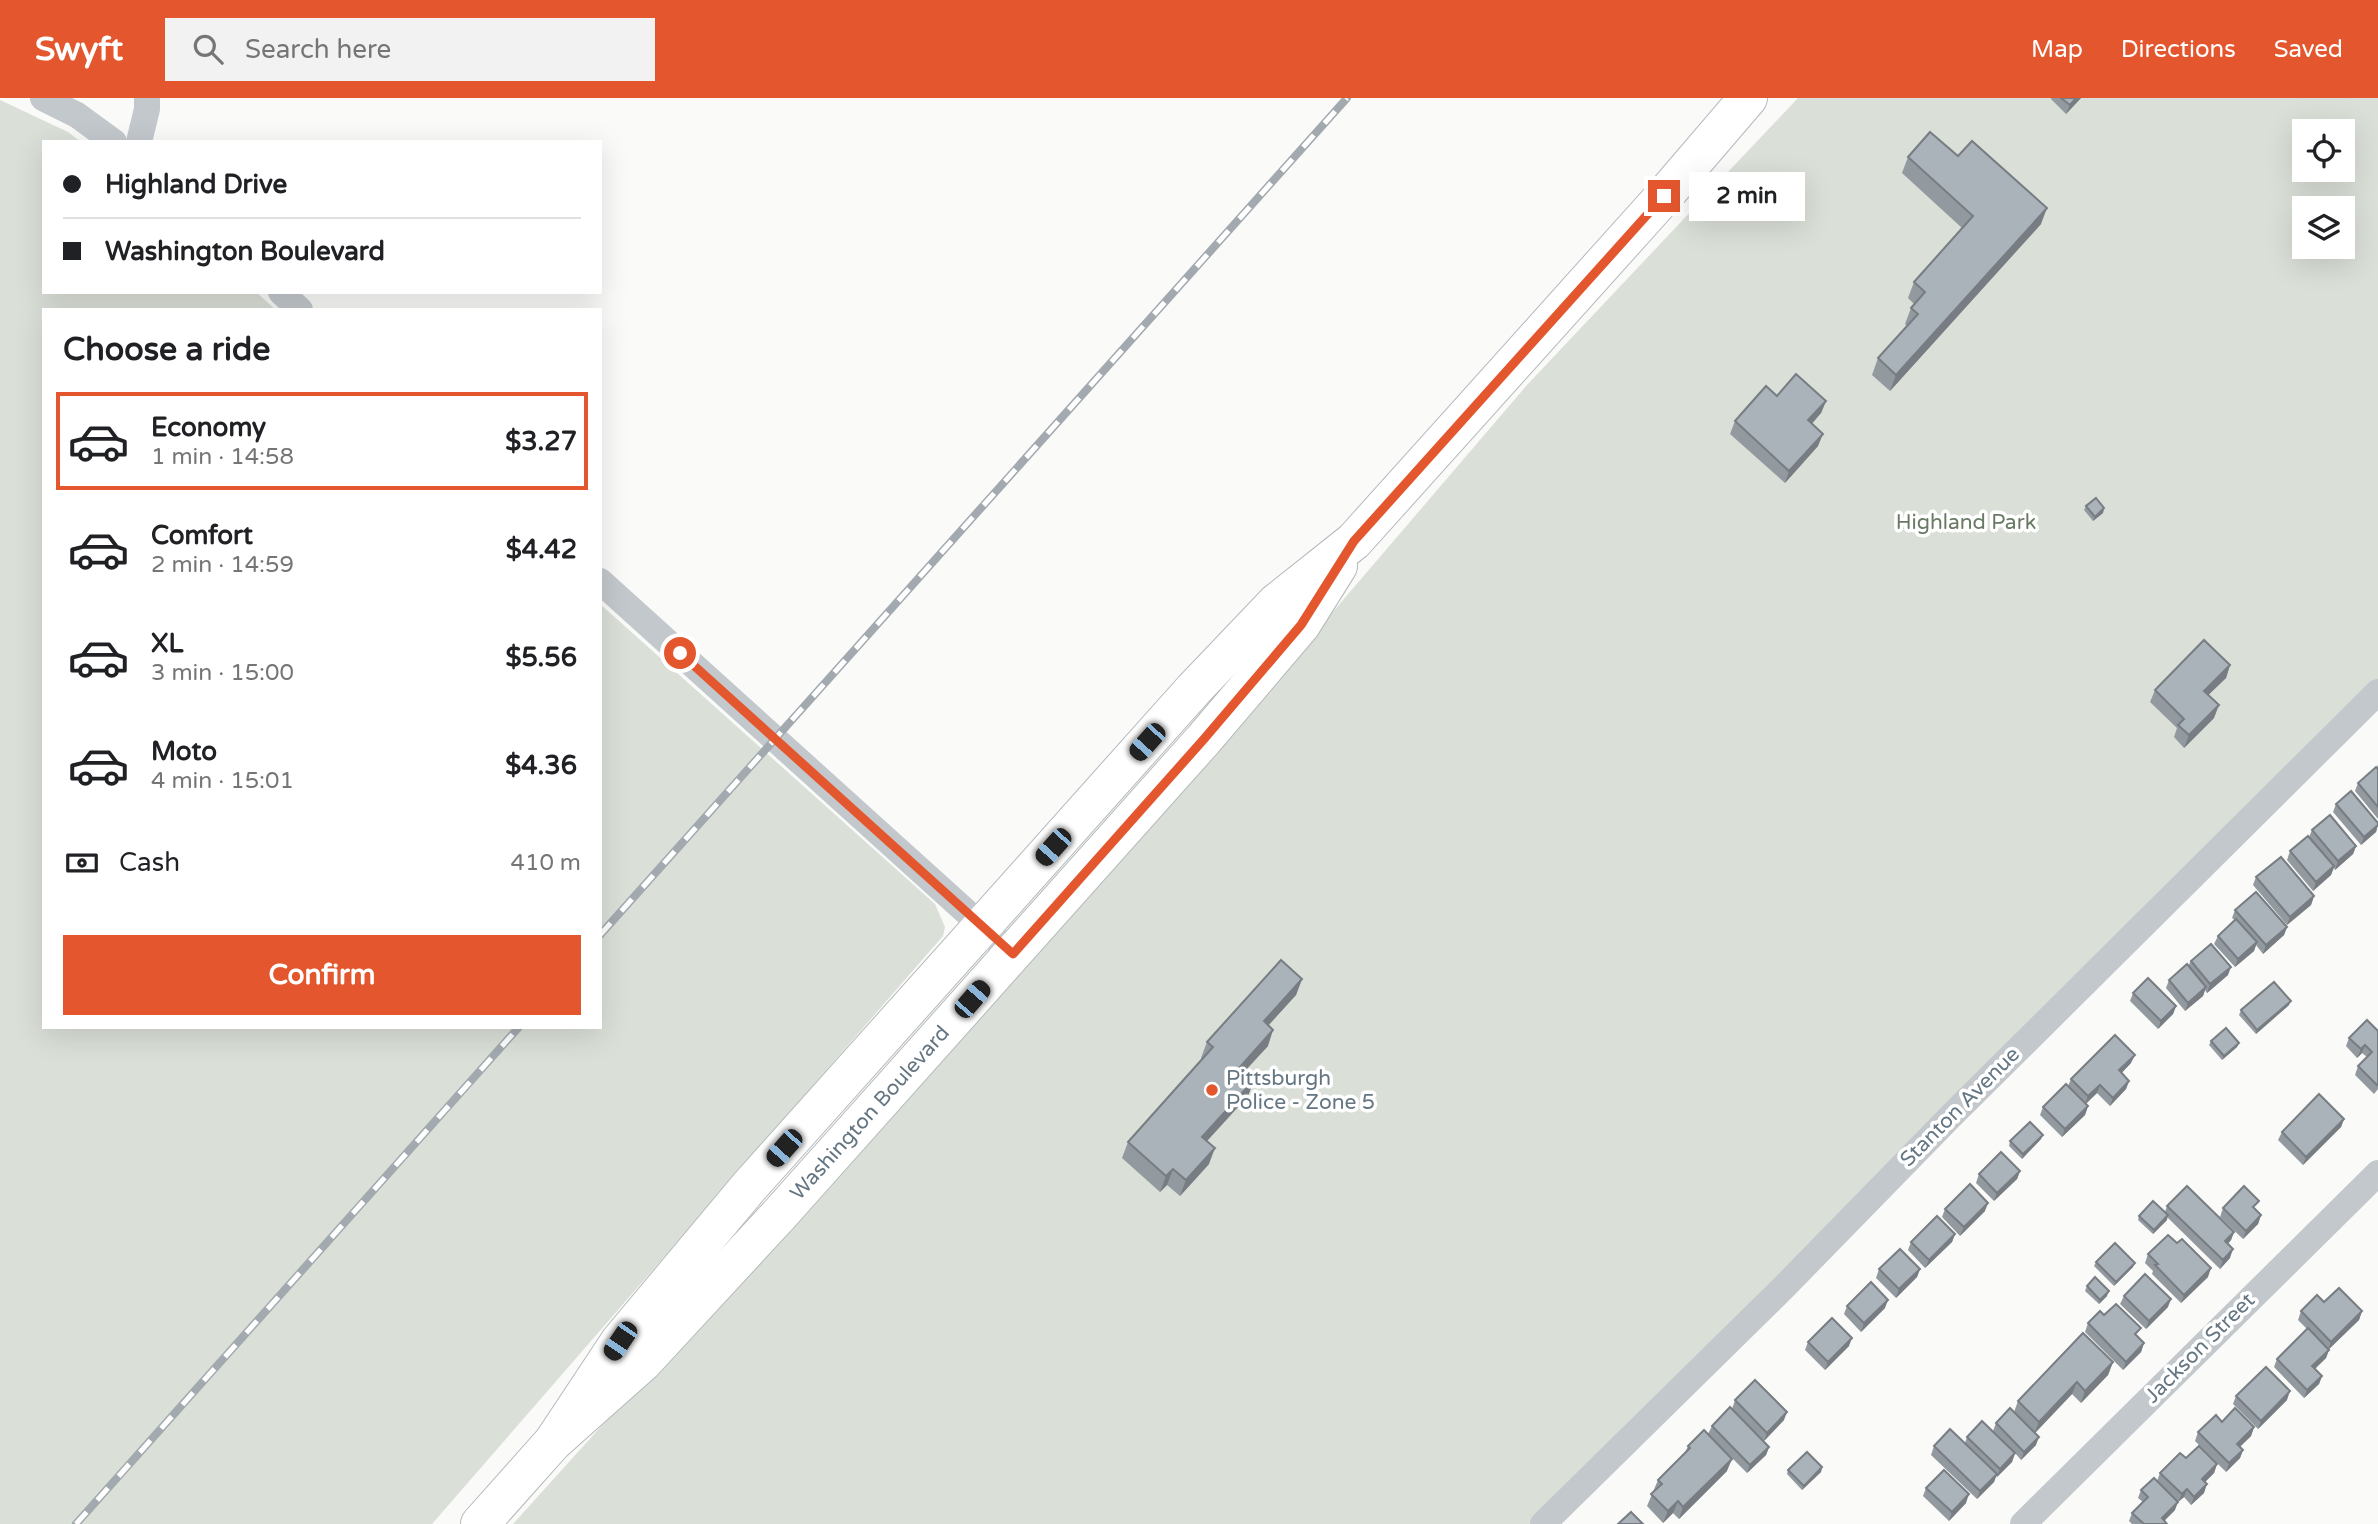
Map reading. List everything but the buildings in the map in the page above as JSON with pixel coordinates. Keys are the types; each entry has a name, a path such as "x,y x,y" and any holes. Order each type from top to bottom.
{"highway":[{"name":"Washington Boulevard","path":"553,1442 620,1341 748,1188 1194,689 1276,603 1354,541 1629,235 1748,98"},
{"name":"Washington Boulevard","path":"480,1524 553,1442 643,1362 1013,954 1204,739 1301,625 1354,541"}],"street":[{"path":"43,98 77,115 111,140"},
{"path":"139,140 147,98"},
{"path":"283,294 298,308"},
{"path":"602,583 1013,954"},
{"name":"Stanton Avenue","path":"1544,1524 2378,692"},
{"name":"Jackson Street","path":"2023,1524 2378,1173"}],"green space":[{"name":"Highland Park","path":"1798,98 2378,98 2378,692 1543,1524 513,1524 1278,676 1527,385"},
{"path":"0,100 68,132 78,140 42,140 42,294 258,294 274,308 42,308 42,1029 602,1029 602,606 935,904 945,927 943,936 432,1524 0,1524"}],"railway":[{"path":"602,933 1347,98"},
{"path":"76,1524 517,1029"}],"place":[{"name":"Pittsburgh Police - Zone 5","path":"1212,1090"}],"route":[{"path":"680,653 1013,954 1204,739 1301,625 1354,541 1664,196"}]}
